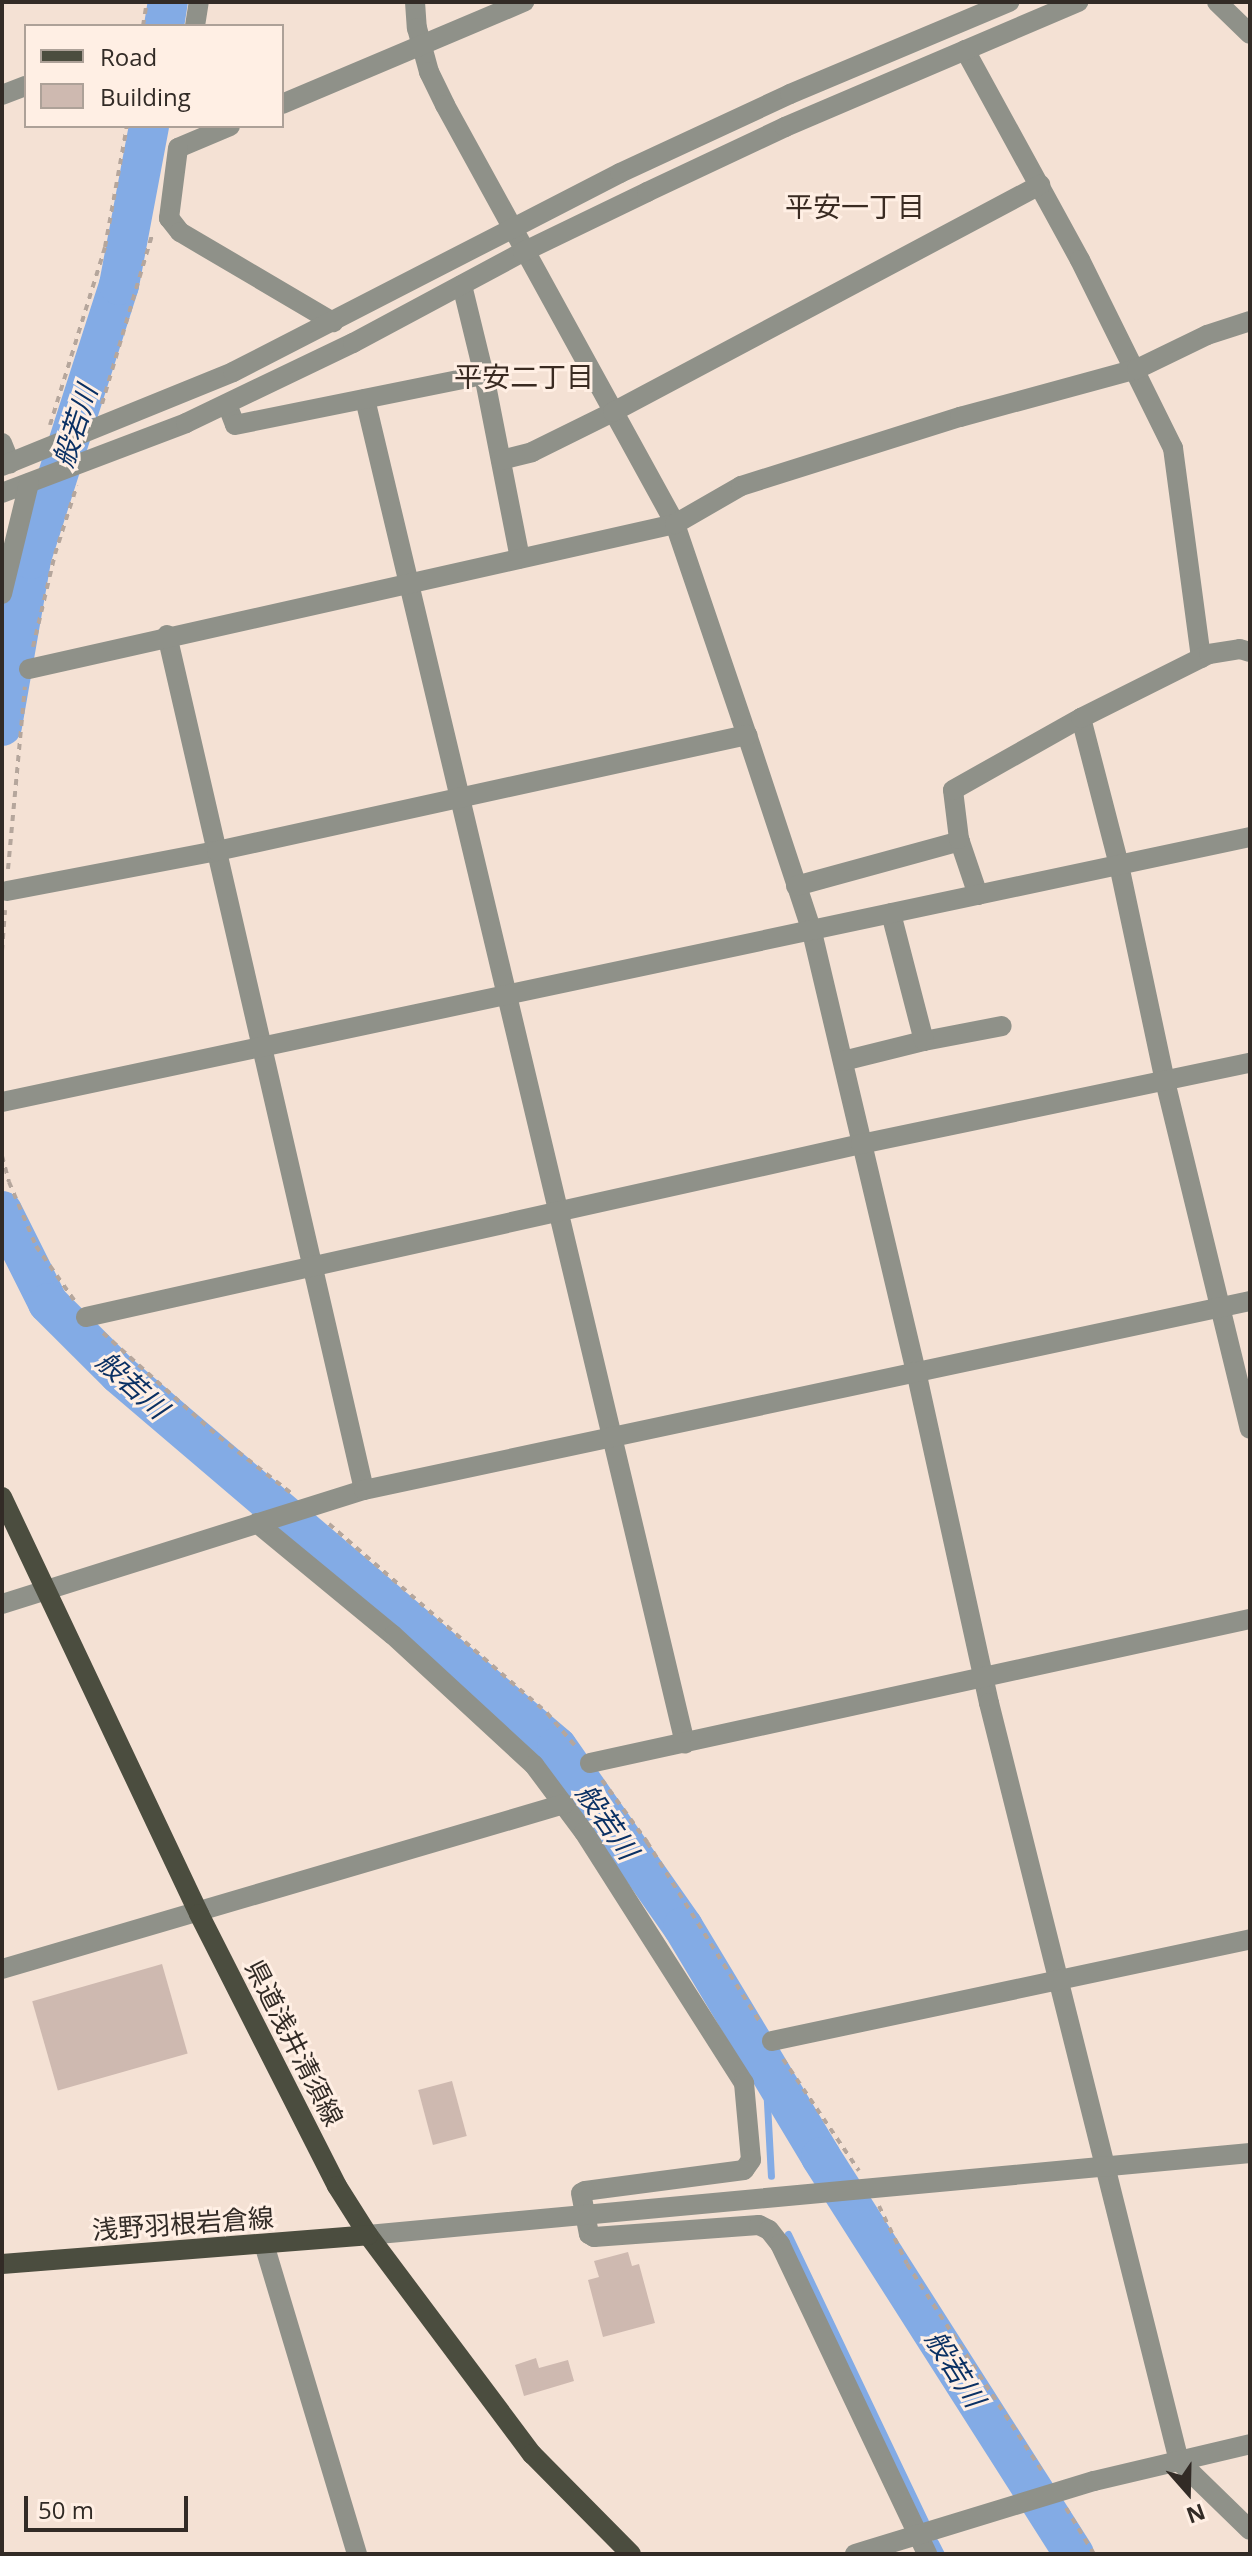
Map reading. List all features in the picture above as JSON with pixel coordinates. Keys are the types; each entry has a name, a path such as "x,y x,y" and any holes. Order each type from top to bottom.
{"main road":[{"name":"県道浅井清須線","path":"2,1497 199,1914 337,2186 368,2235 532,2454 631,2554"},
{"name":"浅野羽根岩倉線","path":"2,2264 368,2235"}],"street":[{"path":"195,24 199,2"},
{"path":"415,2 421,46 445,105 675,524 747,735 812,932 916,1371 984,1680 1179,2461 1250,2530"},
{"path":"284,103 524,2"},
{"path":"2,443 6,465 233,372 620,173 973,9 1009,2"},
{"path":"2,493 227,404 353,343 523,252 785,127 1078,2"},
{"path":"1217,2 1250,34"},
{"path":"965,50 1137,369 1173,448 1201,658"},
{"path":"2,95 24,87"},
{"path":"181,128 169,218 180,232 333,322"},
{"path":"178,148 225,128"},
{"path":"501,460 532,452 613,412 1040,185"},
{"path":"462,285 484,375 520,558"},
{"path":"29,669 167,635 675,524 741,486 829,456 1137,369 1207,335 1250,321"},
{"path":"227,404 235,425 484,375"},
{"path":"365,399 685,1743"},
{"path":"2,594 34,480"},
{"path":"167,635 364,1490"},
{"path":"978,895 960,841 953,790 1081,718 1201,658 1240,649 1250,652"},
{"path":"1081,718 1119,865 1165,1081 1250,1429"},
{"path":"7,891 217,851 460,795 747,735"},
{"path":"2,1102 1250,837"},
{"path":"796,886 960,841"},
{"path":"891,913 924,1041"},
{"path":"843,1061 1002,1026"},
{"path":"86,1317 861,1144 1250,1063"},
{"path":"2,1604 364,1490 1250,1301"},
{"path":"257,1523 393,1635 523,1753 564,1804 744,2083 751,2160 744,2170 585,2191 581,2193 589,2234 594,2237 759,2225 769,2230 780,2244 922,2545"},
{"path":"590,1763 984,1680 1250,1619"},
{"path":"2,1969 199,1914 564,1804"},
{"path":"772,2041 1250,1939"},
{"path":"368,2235 1250,2153"},
{"path":"264,2244 357,2554"},
{"path":"855,2554 922,2545 1024,2502 1250,2444"}],"path":[{"path":"143,24 147,2"},
{"path":"46,449 105,247 127,128"},
{"path":"96,429 102,399 153,232 169,218"},
{"path":"2,951 14,780 29,669 80,463"}],"building":[{"path":"162,1964 188,2053 58,2091 32,2001"},
{"path":"452,2081 467,2136 433,2145 418,2090"},
{"path":"628,2252 632,2266 639,2264 655,2323 603,2337 588,2280 599,2277 594,2261"},
{"path":"536,2358 539,2368 568,2360 574,2381 524,2396 515,2365"}],"waterway":[{"name":"般若川","path":"164,24 168,2"},
{"name":"般若川","path":"2,726 31,559 119,285 149,128"},
{"name":"般若川","path":"2,1211 48,1303 119,1374 557,1747 683,1927 821,2157 1074,2554"},
{"path":"765,2066 771,2176"},
{"path":"788,2234 925,2521"},
{"path":"935,2542 941,2554"}],"district":[{"name":"平安一丁目","path":"855,206"},
{"name":"平安二丁目","path":"524,376"}]}
